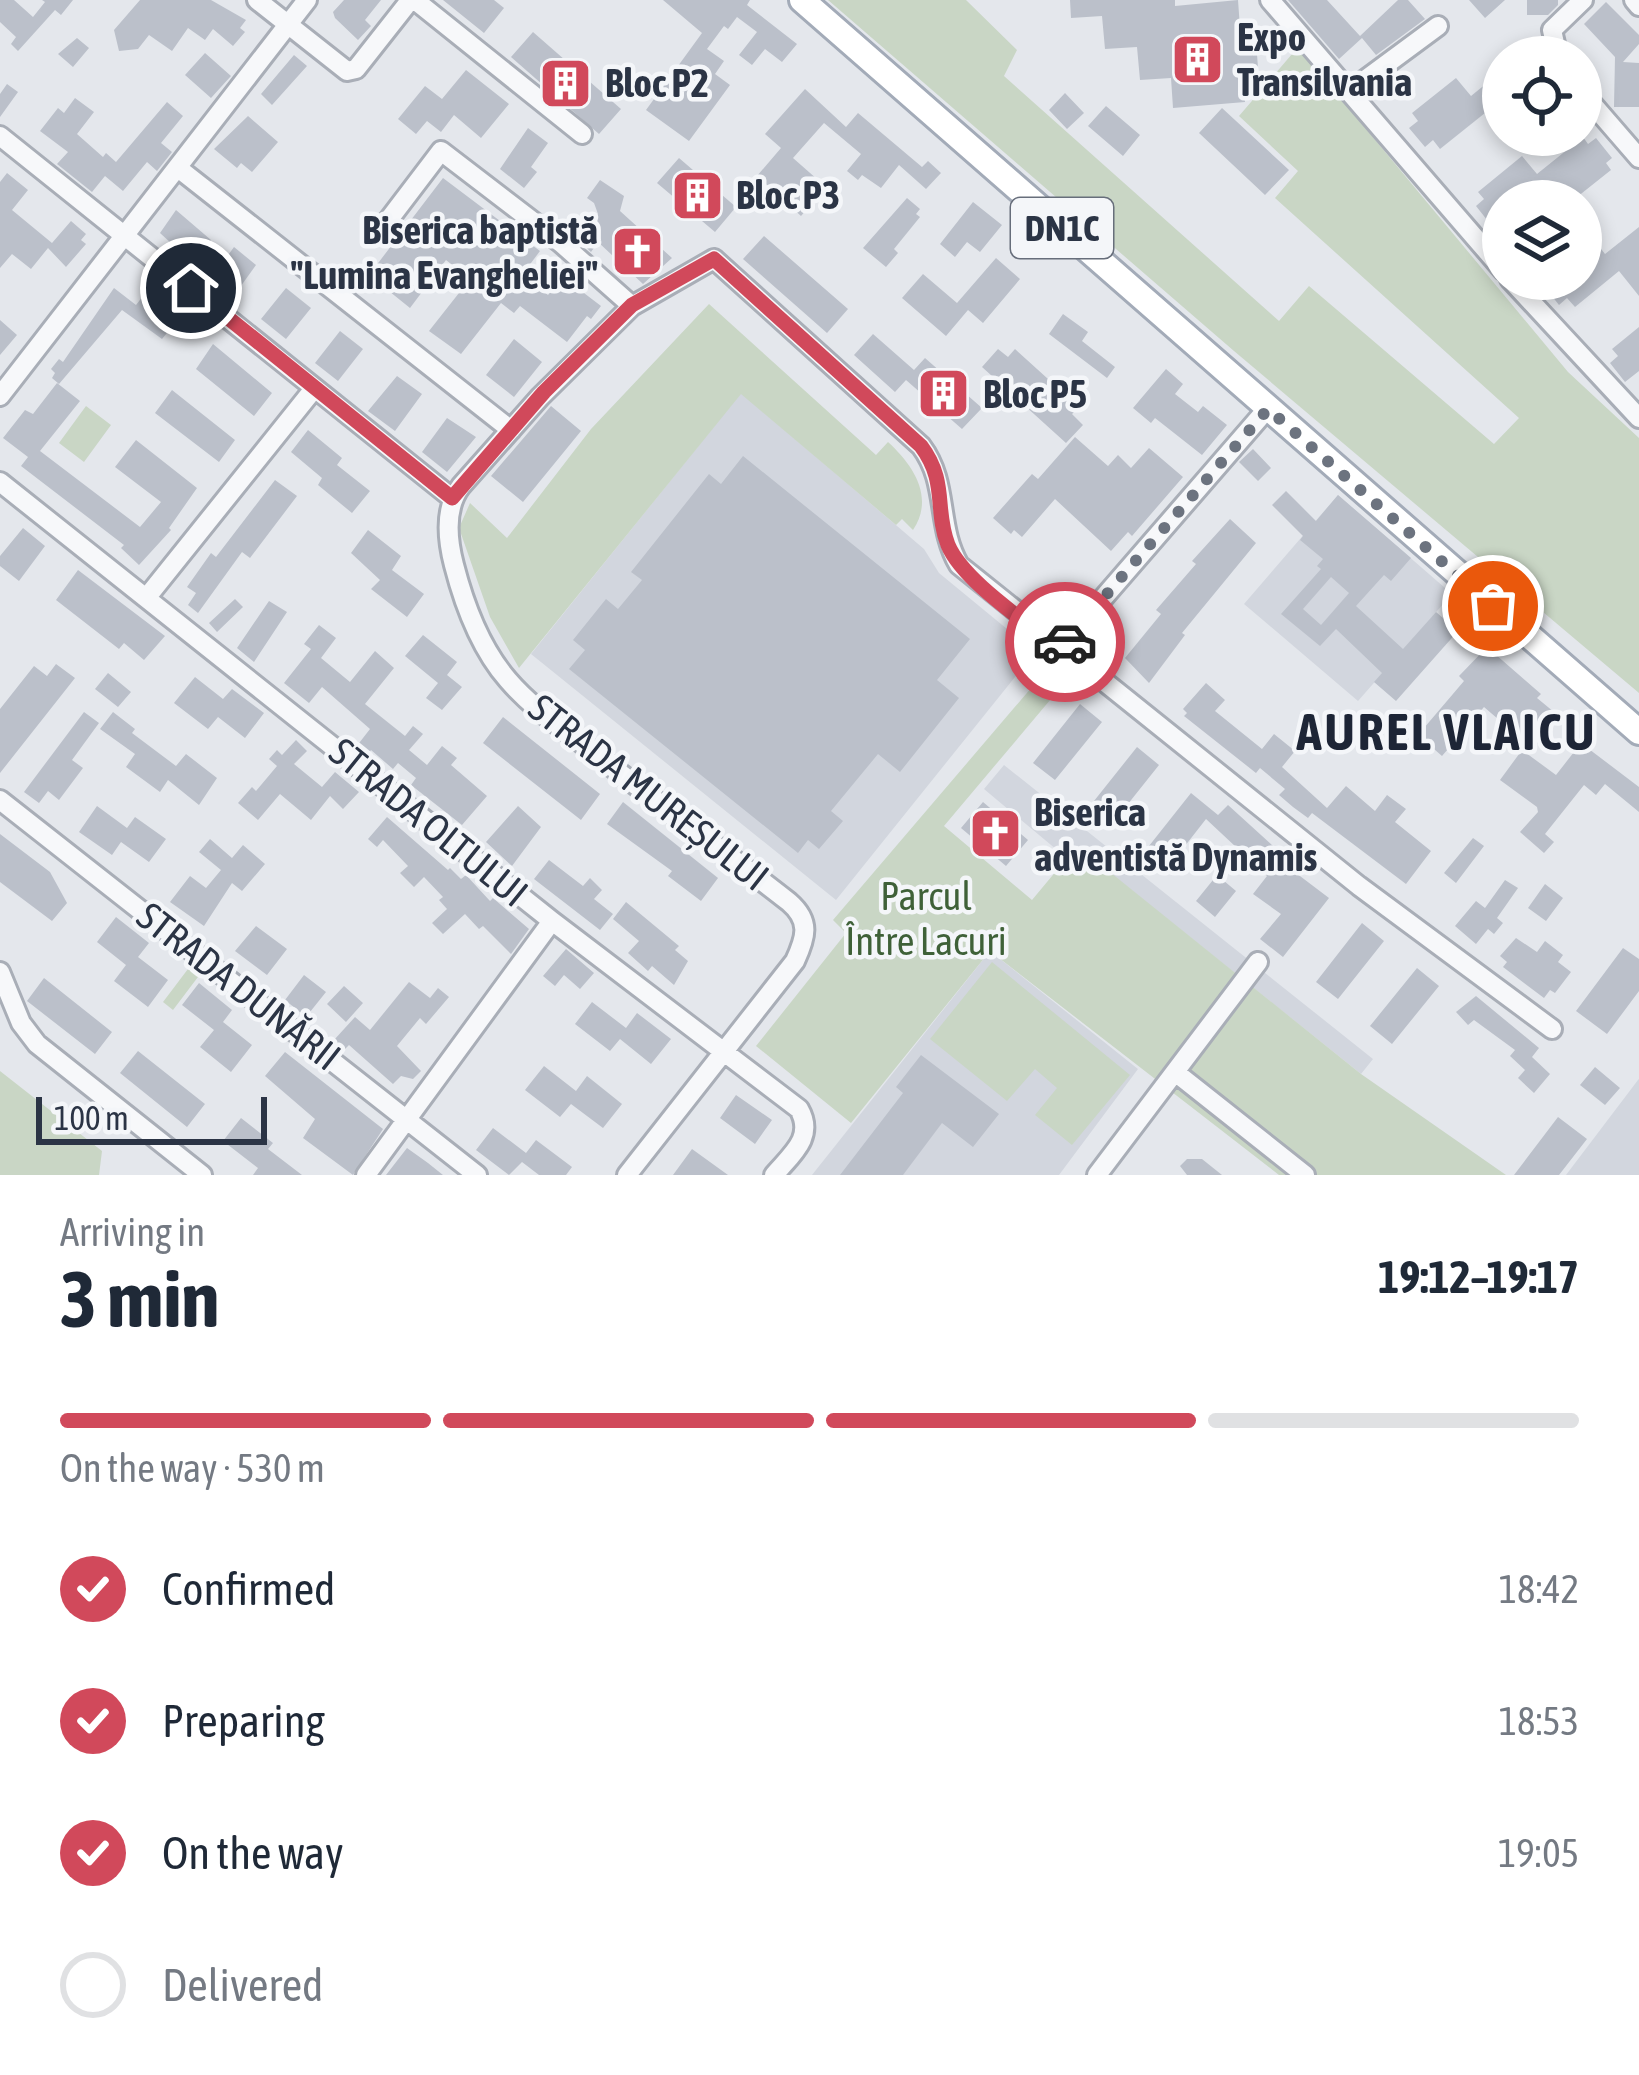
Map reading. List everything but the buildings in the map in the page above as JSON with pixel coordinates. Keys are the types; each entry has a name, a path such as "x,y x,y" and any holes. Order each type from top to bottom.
{"main road":[{"name":"DN1C","path":"802,0 1639,732"}],"street":[{"path":"256,0 352,71 408,3 416,1 582,134"},
{"path":"0,396 308,0"},
{"path":"1270,0 1482,245"},
{"path":"1553,36 1552,30 1583,0"},
{"path":"1350,91 1438,26"},
{"path":"1602,115 1639,158"},
{"path":"0,136 452,498 632,305 714,259 921,446 938,474 944,532 959,565 1358,886 1552,1029"},
{"path":"387,222 441,151 561,243 632,305"},
{"path":"178,168 511,430"},
{"path":"1530,300 1637,415"},
{"path":"147,597 314,390"},
{"path":"1059,649 1268,409"},
{"name":"STRADA OLTULUI","path":"0,482 552,921 799,1109 807,1123 805,1138 774,1175"},
{"name":"STRADA MUREȘULUI","path":"452,498 449,532 456,572 485,646 507,680 536,708 789,902 806,928 801,948 776,987 721,1053"},
{"name":"STRADA DUNĂRII","path":"0,800 477,1175"},
{"path":"366,1175 552,921"},
{"path":"1102,1174 1258,962"},
{"path":"1,975 17,1014 37,1044 202,1175"},
{"path":"627,1175 721,1053"},
{"path":"1175,1072 1305,1175"}],"shaded area":[{"path":"741,393 924,549 939,573 1035,652 836,900 531,654"},
{"path":"1338,495 1452,594 1358,701 1244,604"},
{"path":"1004,765 1373,1059 1361,1074 1085,853 1075,865 984,789"},
{"path":"990,951 1138,1069 1059,1175 812,1175"},
{"path":"1638,1080 1639,1175 1566,1175"}],"green space":[{"path":"828,0 966,0 1017,50 1004,76 1279,321 1309,286 1494,444 1519,418 1275,198 1298,171 1239,116 1298,47 1482,268 1482,300 1508,300 1568,372 1639,438 1639,693"},
{"path":"709,304 876,455 888,442 897,451 913,471 921,494 913,530 902,519 896,525 741,394 519,668 490,617 459,528 470,503 507,538 591,429"},
{"path":"86,406 111,425 84,462 59,443"},
{"name":"Parcul Între Lacuri","path":"1055,660 1072,674 944,826 1032,900 1067,858 1075,865 1085,852 1361,1074 1506,1175 1279,1175 990,951 851,1123 756,1046 846,933 833,920"},
{"path":"992,962 1130,1075 1072,1145 1035,1115 1057,1088 1035,1069 1007,1101 930,1039"},
{"path":"191,965 201,973 173,1010 163,1002"},
{"path":"0,1071 102,1151 99,1175 0,1175"}],"way so far":[{"path":"1065,642 1268,409 1493,606"}],"place":[{"name":"Expo Transilvania","path":"1198,59"},
{"name":"Bloc P2","path":"566,83"},
{"name":"Bloc P3","path":"697,195"},
{"name":"Biserica baptistă \"Lumina Evangheliei\"","path":"637,252"},
{"name":"Bloc P5","path":"944,394"},
{"name":"Biserica adventistă Dynamis","path":"995,834"}],"district":[{"name":"AUREL VLAICU","path":"1447,731"}],"route":[{"path":"191,288 452,498 544,392 632,305 714,259 921,446 938,474 944,532 959,565 1059,649 1065,642"}]}
